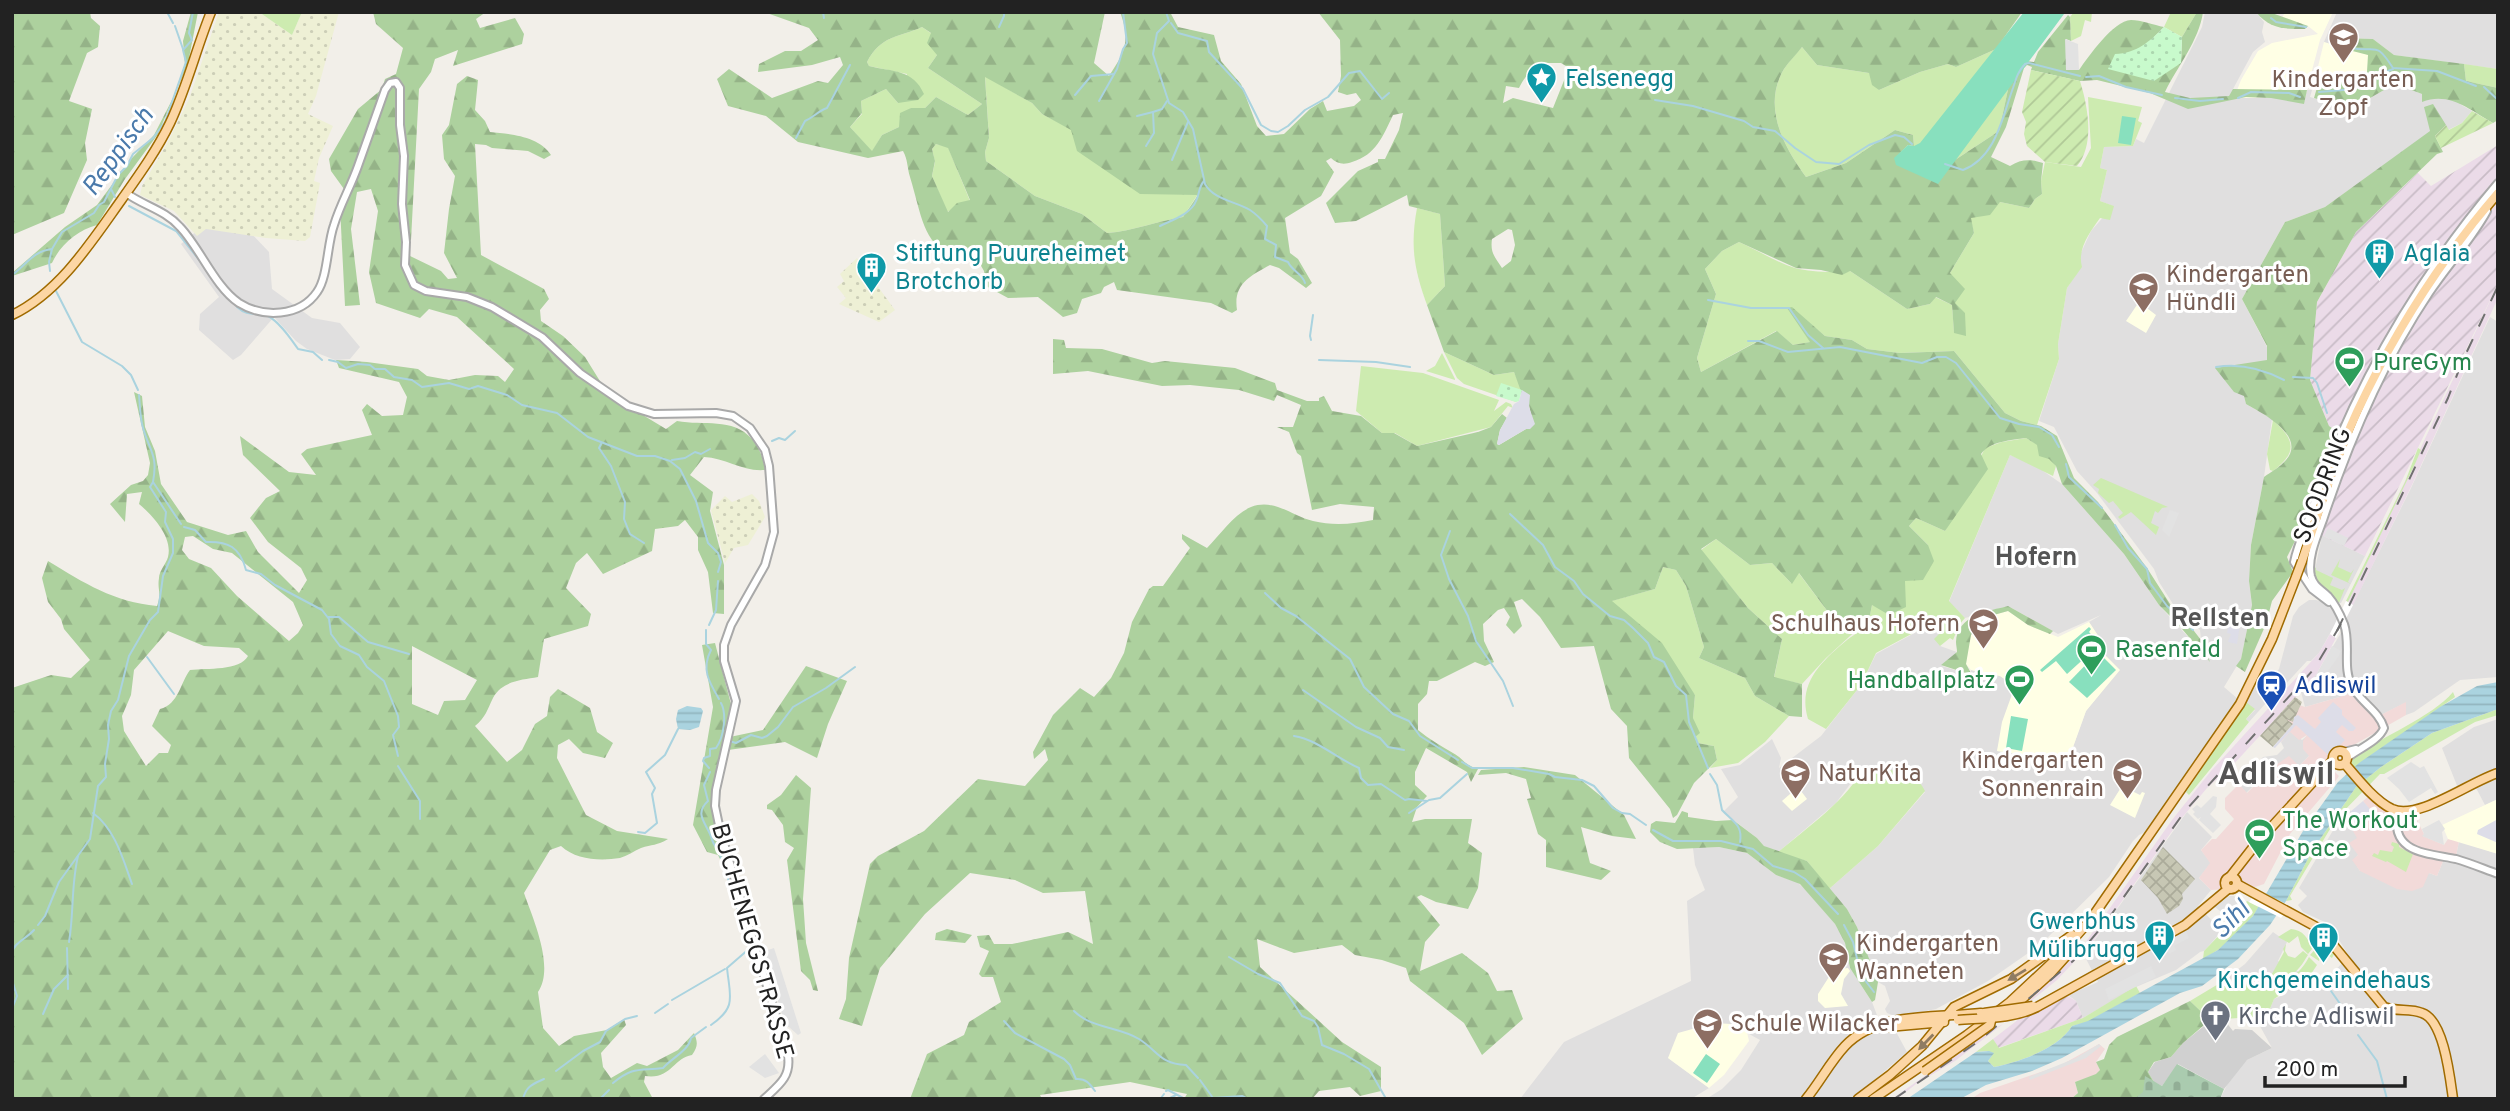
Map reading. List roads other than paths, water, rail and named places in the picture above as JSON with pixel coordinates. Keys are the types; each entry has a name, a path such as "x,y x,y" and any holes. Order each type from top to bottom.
{"main road":[{"path":"12,315 55,284 88,245 148,163 170,124 211,12"},
{"path":"1806,1099 1847,1044 1881,1025 1896,1021 2027,1012 2030,1003 2080,940 2105,898 2240,705 2272,639 2301,568 2325,492 2370,387 2425,289 2496,195"},
{"path":"1981,1013 1996,1016 2066,992 2185,925 2231,884 2239,865 2255,845 2324,772 2342,761 2385,805 2398,811 2419,809 2498,773"},
{"path":"2231,884 2320,929 2384,1007 2420,1012 2435,1023 2453,1099"},
{"path":"1866,1099 2008,999 2042,968 2105,898"},
{"path":"1875,1098 2010,1002 2045,971 2091,919"},
{"path":"1858,1099 1909,1059 1934,1035 1954,1007 2020,974 2072,935"},
{"path":"1961,1018 2013,1009"},
{"path":"1875,1098 1925,1071 1986,1029 1996,1016"}],"street":[{"name":"BUCHENEGGSTRASSE","path":"126,193 163,212 178,224 226,290 240,303 268,312 279,313 296,309 319,288 337,217 359,165 385,90 390,83 396,82 400,88 400,125 404,156 401,204 406,242 405,265 414,285 426,291 467,297 492,307 542,337 574,368 628,406 654,414 727,414 744,422 759,439 768,460 775,517 774,532 765,565 731,625 723,645 723,661 736,701 718,772 715,806 788,1056 787,1076 764,1099"},
{"name":"SOODRING","path":"2301,568 2294,559 2326,469 2389,337 2436,261 2498,183"},
{"path":"2301,568 2314,588 2333,604 2340,615 2347,634 2351,684 2384,725 2380,736 2342,761"},
{"path":"2301,568 2314,588"},
{"path":"2398,811 2396,819 2399,832 2404,842 2412,849 2462,861 2498,874"}],"water":[{"path":"2498,682 2498,709 2432,733 2356,787 2312,851 2270,925 2238,959 2202,986 2180,993 2062,1058 2032,1071 1986,1085 1960,1099 1907,1099 1976,1052 1994,1053 1988,1061 1994,1067 2015,1062 2048,1048 2072,1026 2088,1021 2218,950 2253,916 2303,831 2338,782 2359,763 2440,707 2477,686"},
{"path":"687,706 701,708 703,711 699,727 690,730 678,729 678,710"}],"waterway":[{"path":"167,12 173,23"},
{"name":"Reppisch","path":"12,275 35,255 52,249 62,232 94,213 104,202 133,154 153,138 165,122 186,62 183,50 192,40 189,33 193,12"},
{"path":"823,12 824,18"},
{"path":"999,27 1004,12"},
{"path":"1099,101 1117,69 1127,43 1123,12"},
{"path":"1166,12 1169,21 1157,33 1153,54 1169,103 1183,112 1193,129 1205,184 1214,194 1250,210 1261,219 1267,226 1265,239 1276,245 1275,257 1288,262 1305,283"},
{"path":"2271,18 2276,22 2306,27"},
{"path":"1171,23 1178,33 1207,41 1209,52 1243,89 1261,125 1271,131 1278,132 1305,110 1328,97 1349,73 1360,71 1382,99 1389,93"},
{"path":"175,26 183,49"},
{"path":"2335,43 2351,48 2375,49 2393,68 2437,71 2476,86"},
{"path":"1945,164 1963,170 1983,156 1996,135 2016,78 2025,64 2080,76"},
{"path":"796,138 805,121 827,108 850,65"},
{"path":"2319,92 2355,89 2368,79 2393,69"},
{"path":"1075,95 1091,76 1114,74"},
{"path":"2086,77 2099,76 2126,87 2162,95"},
{"path":"2484,87 2498,100"},
{"path":"2238,98 2251,92 2289,93 2300,97"},
{"path":"2175,98 2200,101 2223,99"},
{"path":"1655,100 1693,106 1744,121 1753,127 1775,131 1816,162 1839,164 1869,145 1895,135 1904,137 1912,144"},
{"path":"1146,146 1154,133 1153,112 1162,109 1167,101"},
{"path":"1137,116 1153,112"},
{"path":"1172,160 1188,122"},
{"path":"1160,226 1194,206 1204,181"},
{"name":"Reppisch","path":"111,189 115,197"},
{"path":"129,206 176,231 204,266"},
{"path":"50,271 52,249"},
{"path":"56,291 82,342 122,366 131,375 138,390"},
{"path":"1708,300 1751,308 1789,308 1808,335 1823,348"},
{"path":"237,307 247,313 270,317 298,349 313,352 322,360"},
{"path":"1311,340 1313,315"},
{"path":"1748,341 1759,341 1788,352 1840,347 1922,363 1937,357 1946,357 1956,363 2000,418 2039,427 2052,435 2059,447"},
{"path":"329,360 346,368 358,364 385,369 394,377 412,380 422,387 449,383 469,389 478,386 507,395 522,405 557,413 588,437 637,456 655,456 670,461 680,469 696,501 708,543 718,553 721,562 718,572"},
{"path":"1319,360 1376,362 1410,367"},
{"path":"2216,367 2251,368 2284,380"},
{"path":"2293,377 2313,378 2327,413"},
{"path":"139,395 142,424 154,459 153,482 181,524"},
{"path":"772,441 779,438 785,440 795,431"},
{"path":"601,444 599,448 611,466 625,502 624,519 630,534 644,543"},
{"path":"672,460 685,458 695,452 701,454 710,449"},
{"path":"2066,464 2069,477 2102,508"},
{"path":"38,925 45,916 59,882 90,839 98,786 106,777 111,711 118,700 129,656 150,620 158,612 163,576 173,553 173,539 165,522 166,512 150,487 153,482"},
{"path":"1510,514 1543,545 1555,567 1574,581 1583,594 1610,616 1624,620 1648,643 1654,657 1664,662 1676,686 1686,695 1689,722 1708,768"},
{"path":"2115,525 2128,548 2147,569 2150,583 2167,606 2193,630"},
{"path":"184,527 195,530 206,542 232,547 237,551 246,570 261,574 275,585 322,610 329,619 331,634 340,646 359,655 367,667 384,681 398,716 399,727 393,735 398,756"},
{"path":"1450,531 1441,555 1449,579 1468,616 1476,641 1503,681 1513,706"},
{"path":"709,625 716,610 718,581"},
{"path":"1265,593 1350,659 1364,687 1393,714 1409,721 1420,736 1458,760"},
{"path":"328,617 339,617 368,642 409,654"},
{"path":"706,630 706,644 711,650 706,669 719,699"},
{"path":"147,657 174,694"},
{"path":"729,741 736,743 751,735 762,738 767,736 778,727 793,707 855,667"},
{"path":"1303,690 1356,727 1380,738 1388,747 1404,750"},
{"path":"709,768 703,761 704,758 710,756 710,749 716,748 723,732 721,703"},
{"path":"638,832 645,833 657,823 652,794 655,788 646,772 665,755 678,729"},
{"path":"1294,736 1311,741 1359,768 1361,778 1368,785 1381,784 1405,800 1427,801"},
{"path":"1462,762 1472,768 1513,768 1582,780 1594,786 1613,808 1630,814 1646,825"},
{"path":"398,766 420,801 420,819"},
{"path":"710,772 704,785 708,801 701,813 718,849 750,948 727,968 730,1001 725,1013 711,1025"},
{"path":"1409,813 1429,800 1440,798 1467,774"},
{"path":"1710,774 1717,785 1722,810 1739,828 1740,842"},
{"path":"93,813 113,836 132,884"},
{"path":"1653,830 1673,841 1721,841 1753,849 1773,866 1794,872 1805,879 1838,914"},
{"path":"69,942 78,856"},
{"path":"1844,925 1853,942 1861,975 1874,992"},
{"path":"12,952 15,946 34,930"},
{"path":"67,948 68,989"},
{"path":"1229,957 1280,983 1302,1016 1314,1021 1322,1045 1369,1069 1385,1097"},
{"path":"672,1000 725,969"},
{"path":"43,1014 54,989 68,975"},
{"path":"12,980 17,996 12,1009"},
{"path":"2331,991 2348,1015"},
{"path":"655,1013 668,1004"},
{"path":"1074,1011 1089,1021 1139,1039 1170,1062 1186,1065 1198,1078"},
{"path":"556,1071 600,1042 606,1031 625,1019 637,1016"},
{"path":"1004,1021 1015,1033 1064,1059 1076,1079 1085,1081 1095,1091"},
{"path":"613,1083 632,1072 663,1068 684,1050 691,1038 706,1027"},
{"path":"2358,1035 2377,1061 2387,1099"},
{"path":"523,1099 528,1088 544,1079"},
{"path":"1200,1080 1213,1098 1242,1096 1248,1099"},
{"path":"600,1099 609,1090"},
{"path":"1166,1091 1185,1099"},
{"path":"1150,1099 1161,1098 1164,1094"},
{"path":"1168,1099 1176,1095"},
{"path":"1399,1099 1405,1099"}],"railway":[{"path":"2337,631 2498,286"},
{"path":"1894,1099 1979,1041 2073,961 2106,922 2185,811 2314,669 2341,624"}],"place":[{"name":"Kindergarten Zopf","path":"2343,64"},
{"name":"Felsenegg","path":"1542,105"},
{"name":"Aglaia","path":"2380,280"},
{"name":"Stiftung Puureheimet Brotchorb","path":"872,294"},
{"name":"Kindergarten Hündli","path":"2143,315"},
{"name":"PureGym","path":"2350,389"},
{"name":"Schulhaus Hofern","path":"1983,650"},
{"name":"Rasenfeld","path":"2092,676"},
{"name":"Handballplatz","path":"2019,707"},
{"name":"Adliswil","path":"2271,712"},
{"name":"NaturKita","path":"1795,800"},
{"name":"Kindergarten Sonnenrain","path":"2127,801"},
{"name":"The Workout Space","path":"2259,861"},
{"name":"Gwerbhus Mülibrugg","path":"2159,962"},
{"name":"Kirchgemeindehaus","path":"2324,965"},
{"name":"Kindergarten Wanneten","path":"1833,984"},
{"name":"Kirche Adliswil","path":"2215,1043"},
{"name":"Schule Wilacker","path":"1707,1050"}],"district":[{"name":"Hofern","path":"2036,556"},
{"name":"Rellsten","path":"2220,617"},
{"name":"Adliswil","path":"2276,773"}],"water label":[{"name":"Sihl","path":"2230,919"}]}
